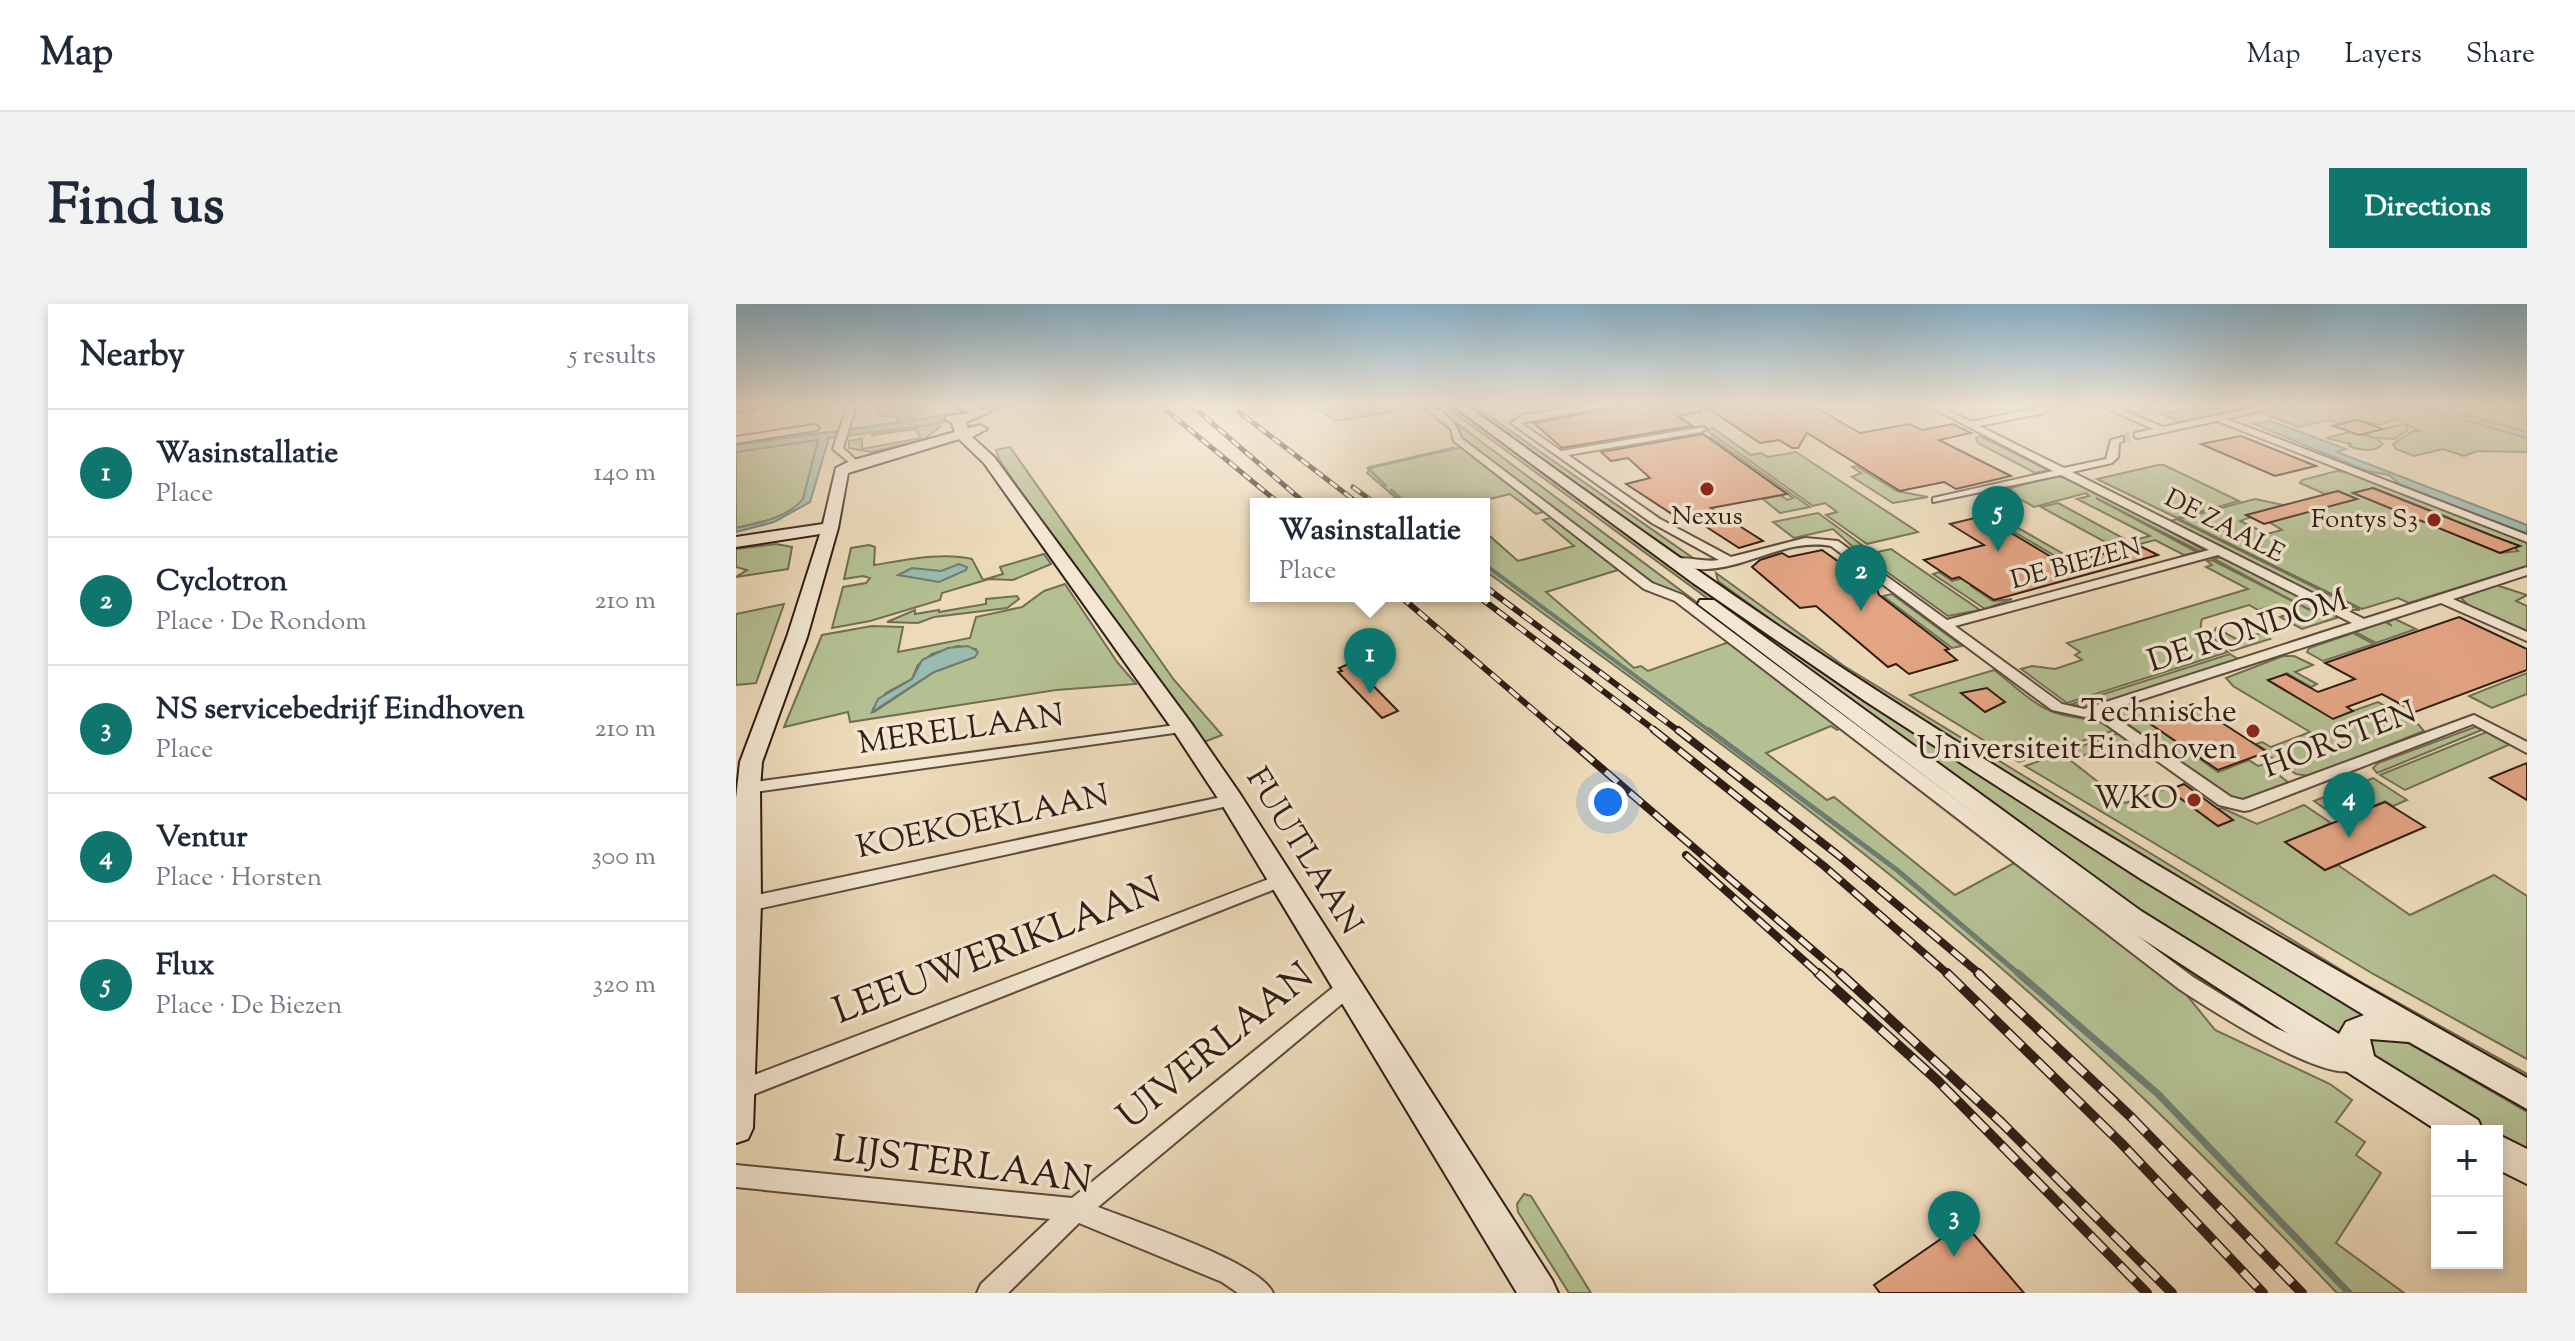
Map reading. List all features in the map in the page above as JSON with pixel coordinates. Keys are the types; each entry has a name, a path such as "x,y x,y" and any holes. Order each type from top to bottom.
{"street":[{"path":"848,451 855,464"},
{"path":"736,1128 748,904 742,851 751,762 797,637 830,528 841,471 903,451"},
{"name":"FUUTLAAN","path":"975,451 989,460 1183,728 1282,880 1539,1293"},
{"name":"FUUTLAAN","path":"988,451 989,460"},
{"path":"1473,451 1648,586 1679,598 2185,981 2279,1039 2325,1059 2361,1066"},
{"path":"1501,451 2111,904 2215,974 2456,1125"},
{"path":"1522,451 1674,561 1707,574 1930,732 2423,1036 2527,1095"},
{"path":"1555,451 1656,521 1729,561"},
{"path":"1559,454 1575,451"},
{"name":"DE ZAALE","path":"2022,451 2364,624"},
{"path":"1937,500 2109,461 2113,451"},
{"path":"2303,451 2527,539"},
{"path":"736,542 830,528"},
{"name":"DE RONDOM","path":"1707,574 1729,561 1748,555 1821,540 1837,544 2057,707 2079,713 2096,711 2527,571"},
{"name":"DE BIEZEN","path":"1945,625 2219,551"},
{"path":"2443,599 2527,637"},
{"name":"HORSTEN","path":"2096,711 2225,801 2244,806 2474,719 2527,748"},
{"name":"MERELLAAN","path":"748,788 1183,728"},
{"name":"KOEKOEKLAAN","path":"748,904 1231,800"},
{"name":"LEEUWERIKLAAN","path":"739,1090 1282,880"},
{"name":"UIVERLAAN","path":"990,1293 1076,1210 1348,987"},
{"path":"2361,1066 2354,1036 2362,1028 2379,1027 2423,1036"},
{"path":"2503,1154 2527,1168"},
{"name":"LIJSTERLAAN","path":"736,1176 1076,1210 1231,1273 1260,1293"}],"green space":[{"path":"816,451 803,499 781,515 736,528 736,452"},
{"path":"996,451 1013,451 1174,680 1222,735 1204,742 1104,617"},
{"path":"1443,451 1467,451 1546,511 1536,514 1510,494 1490,499 1396,498 1367,473 1372,467"},
{"path":"1478,451 1494,451 2138,931 2325,1052 2242,1012 2163,960"},
{"path":"1507,451 1517,451 1730,606 1722,609"},
{"path":"1528,451 1539,451 1696,560 1674,556"},
{"path":"1727,451 1731,451 1810,507 1780,513 1763,499 1781,495 1787,500 1793,498"},
{"path":"1736,451 1746,451 1751,455 1761,453 1768,457 1796,452 1918,532 1867,544 1826,515 1837,512 1825,503 1813,506"},
{"path":"1993,451 2010,451 2048,470 2035,473"},
{"path":"2402,451 2434,451 2414,456"},
{"path":"2449,451 2477,451 2464,456"},
{"path":"2164,465 2239,501 2177,518 2097,479"},
{"path":"1856,466 1897,491 1928,497 1893,503 1852,477 1861,473 1852,467"},
{"path":"2337,471 2353,473 2527,542 2527,566 2409,603 2398,598 2362,609 2179,519 2255,499 2283,505 2240,521 2267,534 2282,530 2269,522 2356,499 2338,491 2325,494 2300,483","holes":["2373,488 2450,518 2457,524 2518,546 2515,548 2518,551 2500,553 2354,493"]},
{"path":"2057,475 2094,490 2206,551 2203,553 2096,498 2197,552 2184,555 2155,540 2067,563 2014,532 1999,517 2069,557 2150,536 2077,499 2089,496 2086,493 2034,507 2004,490"},
{"path":"2058,503 2123,538 2105,542 2041,507"},
{"path":"1818,513 1862,545 1853,547 1833,529 1794,538 1773,522"},
{"path":"1554,517 1621,569 1546,592 1634,668 1641,666 1648,671 1729,642 1842,728 1837,730 1831,726 1766,753 1827,800 1834,797 1955,895 2016,862 2177,983 2215,1030 2330,1084 2352,1100 2336,1122 2365,1142 2356,1155 2381,1173 2336,1243 2404,1293 2337,1293 2141,1096 1987,956 1769,780 1490,574 1490,536 1518,561 1574,546 1543,520"},
{"path":"2177,519 2360,610 2347,610 2170,521"},
{"path":"776,544 792,547 788,569 736,577 747,570 736,567 736,549"},
{"path":"875,547 874,565 923,558 960,557 972,559 983,580 1003,574 1000,567 1044,554 1051,564 1013,580 989,579 942,593 940,600 870,621 832,628 843,587 866,583 870,578 844,579 851,548"},
{"path":"1868,549 1873,553 1891,549 1980,610 1948,616 1858,551"},
{"path":"2221,557 2339,617 2302,629 2280,617 2288,614 2272,606 2258,610 2249,605 2202,619 2201,631 2204,635 2228,652 2067,703 2021,669 2032,666 2055,669 2082,660 2075,655 2080,652 2067,643 2248,589 2206,567 2212,565 2207,561 2212,560 2310,610 2214,559"},
{"path":"2001,568 1971,586 1993,601 2012,599 1985,609 1933,574 1939,572 1952,581"},
{"path":"1716,573 1844,666 2366,985 2527,1074 2527,1088 2359,993 1839,670 1718,581"},
{"path":"1065,584 1117,662 1136,684 1056,690 850,722 848,712 784,727 822,635 872,626 903,627 898,652 970,638 976,617 1022,607 1044,591","holes":["958,646 976,649 975,657 934,672 874,712 873,709 886,693 912,679 918,665 932,654"]},
{"path":"2496,585 2527,595 2516,601 2527,606 2527,632 2469,606 2461,598"},
{"path":"1892,594 1962,646 1952,648 1883,596"},
{"path":"1017,596 1019,599 1007,608 934,617 918,623 887,622 915,610 915,614 939,612 986,604 986,599"},
{"path":"784,604 756,683 736,685 736,614"},
{"path":"1747,619 2376,1016 2348,1021 2342,1029 2342,1037 2193,951 1740,622"},
{"path":"2395,619 2416,629 2376,643 2355,632 2385,622 2392,626 2387,622"},
{"path":"2216,628 2238,640 2261,633 2270,639 2232,651 2211,637"},
{"path":"2353,633 2374,644 2323,661 2307,652 2309,648"},
{"path":"2230,654 2238,659 2095,706 2069,705"},
{"path":"2283,656 2294,656 2313,665 2295,672 2317,684 2311,687 2287,673 2269,681 2333,718 2378,702 2418,724 2424,731 2310,776 2296,774 2256,744 2262,742 2271,747 2310,732 2233,686 2226,678"},
{"path":"1994,670 2048,710 2102,723 2115,730 2019,762 1910,695"},
{"path":"2527,673 2527,694 2492,708 2469,696"},
{"path":"2124,708 2132,710 2218,772 2249,760 2258,766 2265,764 2289,783 2247,800 2235,800 2115,715"},
{"path":"2475,727 2484,729 2377,773 2373,768 2378,763"},
{"path":"2489,731 2513,743 2405,790 2380,775"},
{"path":"2119,733 2128,740 2070,760 2125,803 2167,788 2218,826 2233,820 2218,809 2222,808 2257,824 2304,805 2331,823 2286,842 2324,870 2338,865 2410,915 2494,875 2527,896 2527,1059 2375,975 2025,766"},
{"path":"2373,778 2407,800 2393,806 2385,801 2340,819 2314,801"},
{"path":"2374,1038 2408,1043 2527,1112 2527,1158 2503,1144 2503,1125 2472,1125 2375,1062 2370,1042"},
{"path":"1524,1194 1531,1196 1591,1293 1569,1293 1518,1212 1517,1204"}],"water":[{"path":"815,451 825,451 810,502 774,522 736,532 736,528 781,515 803,499"},
{"path":"2319,451 2340,451 2337,452 2527,525 2527,534 2399,484 2389,475 2367,471"},
{"path":"959,564 967,567 966,570 939,582 898,575 912,568 941,571"},
{"path":"968,646 978,652 975,657 934,672 872,712 878,699 912,679 922,660 948,648"}],"building":[{"name":"Nexus","path":"1727,451 1787,494 1711,508 1763,541 1739,548 1691,517 1681,520 1626,484 1650,478 1628,458 1611,461 1601,452"},
{"path":"1836,451 1961,451 2011,476 1956,489 1944,482 1900,491"},
{"path":"2218,451 2279,451 2316,466 2275,476"},
{"name":"Fontys S3","path":"2373,488 2520,546 2500,553 2353,493"},
{"path":"2338,491 2357,499 2264,524 2246,515"},
{"path":"1983,516 2063,564 2138,545 2158,555 1994,600 1959,577 1952,579 1924,560 1984,545 1950,524"},
{"path":"1822,550 1877,589 1879,595 1949,649 1945,650 1957,660 1909,674 1896,664 1888,667 1816,606 1800,608 1752,567 1760,560 1782,553 1789,557"},
{"path":"2459,617 2527,649 2527,670 2415,712 2382,694 2347,707 2353,711 2333,719 2268,680 2286,674 2318,692 2355,679 2325,663"},
{"path":"1351,663 1398,711 1382,718 1338,672 1342,671 1339,668"},
{"path":"1987,688 2005,702 1985,712 1961,693"},
{"path":"2193,704 2267,752 2218,770 2146,721"},
{"path":"2527,763 2527,800 2490,778"},
{"name":"WKO","path":"2184,784 2233,820 2218,826 2169,790"},
{"path":"2385,802 2425,827 2325,870 2285,842"},
{"path":"1964,1223 2024,1293 1880,1293 1874,1285"}],"waterway":[{"path":"1386,486 1368,468 1440,451"},
{"path":"1391,490 1400,498"},
{"path":"1490,568 1711,732"},
{"path":"1709,730 1897,870 2020,975"},
{"path":"2018,973 2158,1094 2349,1293"}],"railway":[{"path":"1216,451 1273,498"},
{"path":"1245,451 1299,498"},
{"path":"1290,451 1351,498"},
{"path":"1353,487 1368,498"},
{"path":"1490,590 1680,732"},
{"path":"1407,602 1559,732"},
{"path":"1486,602 1657,732"},
{"path":"1557,730 1842,975"},
{"path":"1654,730 1824,866 1949,975"},
{"path":"1678,730 1838,855 1981,975"},
{"path":"1686,855 1820,975"},
{"path":"1818,973 1937,1080 2147,1293"},
{"path":"1840,973 2002,1123 2172,1293"},
{"path":"1947,973 2121,1143 2263,1293"},
{"path":"1978,973 2131,1117 2302,1293"}],"place":[{"name":"Nexus","path":"1707,489"},
{"name":"Fontys S3","path":"2434,520"},
{"name":"Flux","path":"1998,552"},
{"name":"Cyclotron","path":"1861,611"},
{"name":"Wasinstallatie","path":"1370,694"},
{"name":"Technische Universiteit Eindhoven","path":"2253,731"},
{"name":"WKO","path":"2194,800"},
{"name":"Ventur","path":"2349,838"},
{"name":"NS servicebedrijf Eindhoven","path":"1954,1257"}]}
